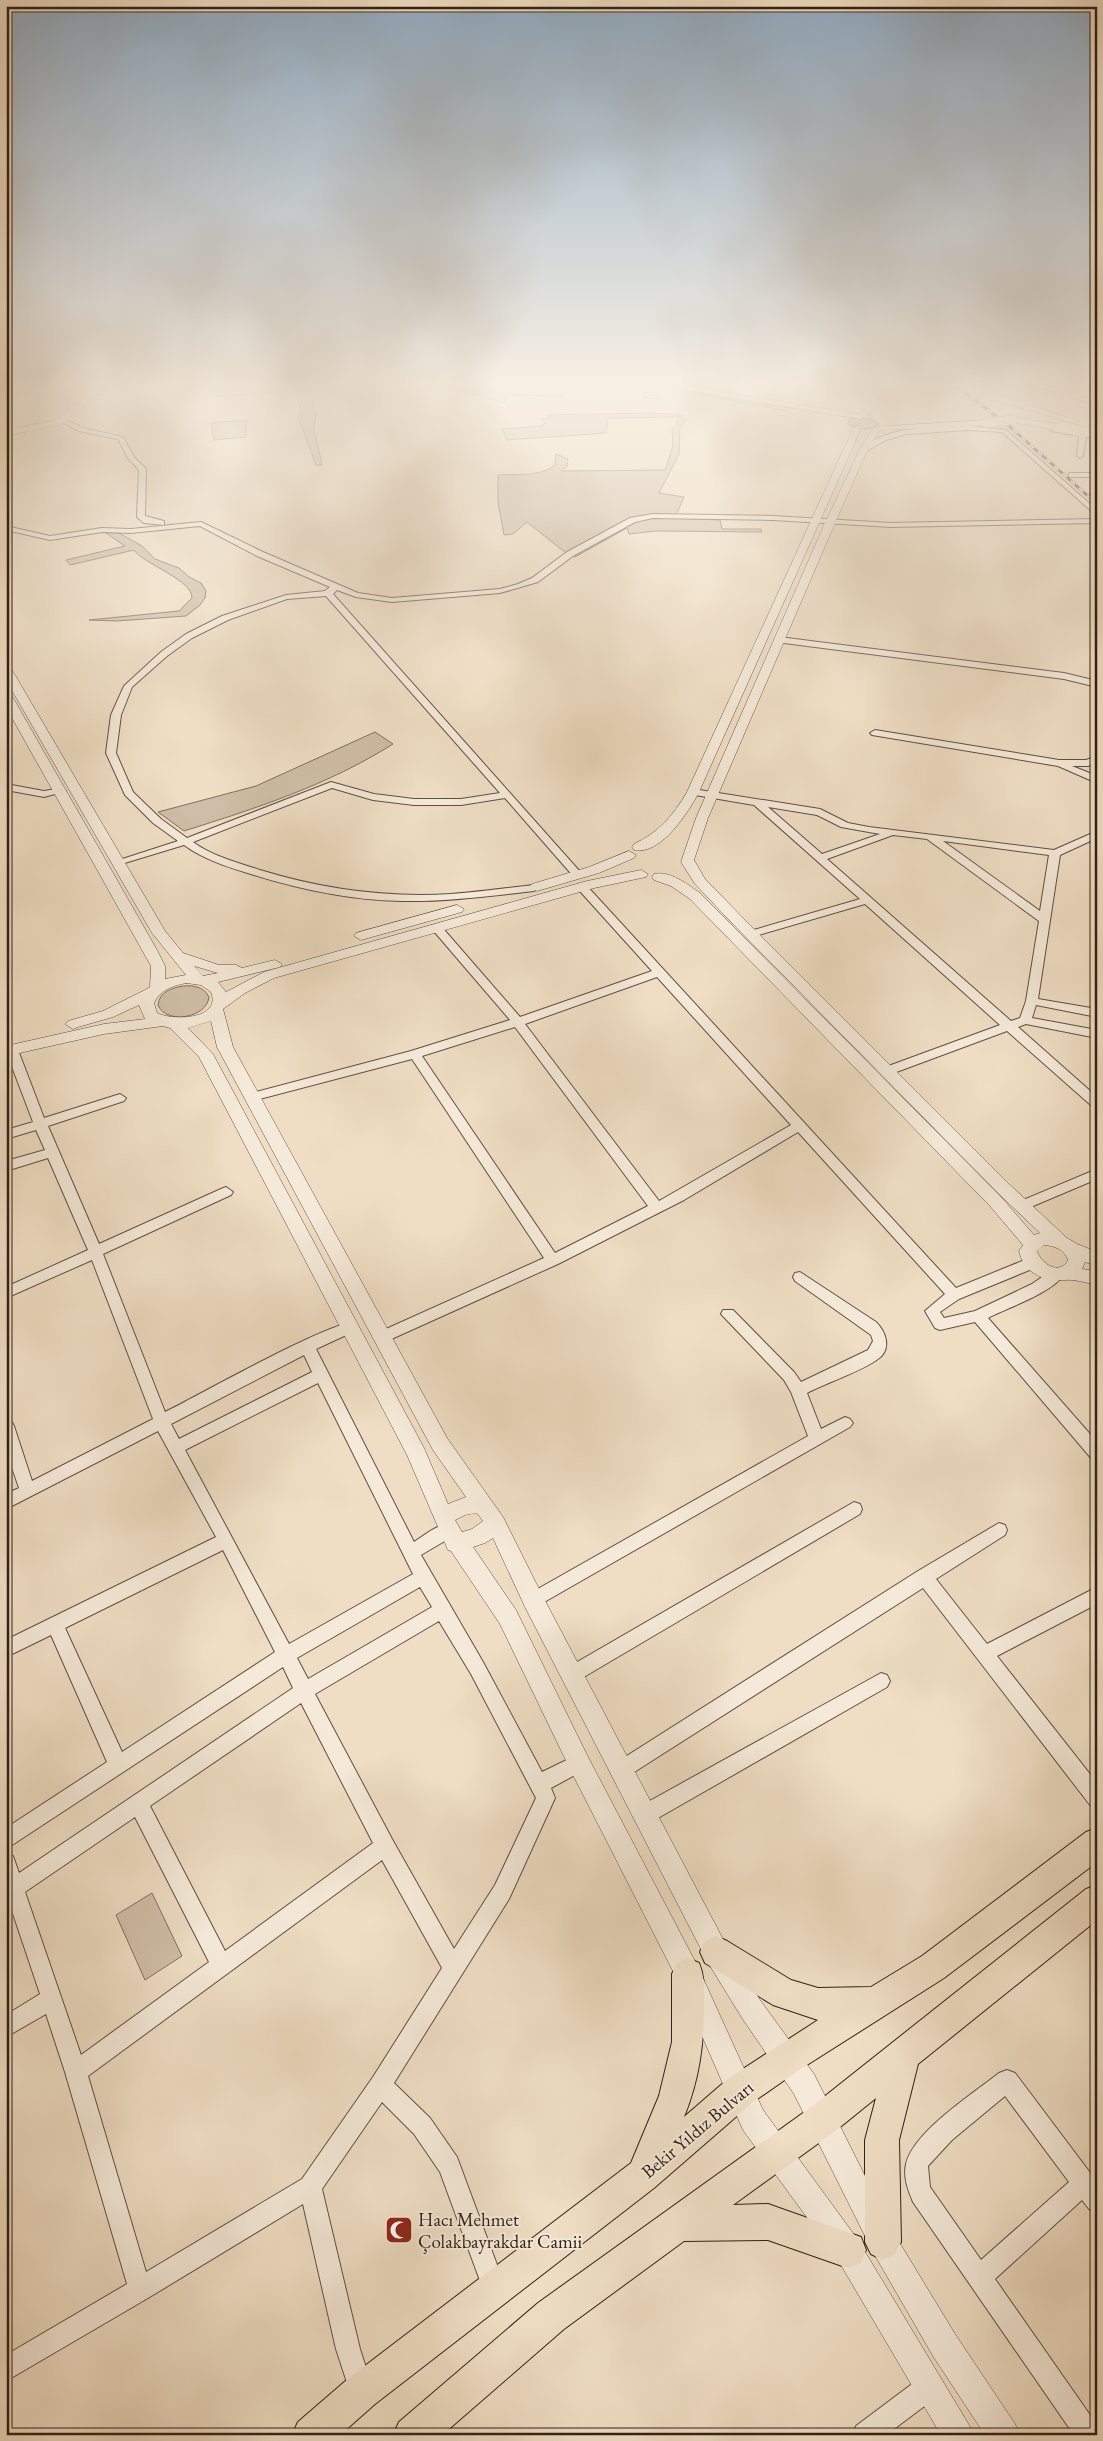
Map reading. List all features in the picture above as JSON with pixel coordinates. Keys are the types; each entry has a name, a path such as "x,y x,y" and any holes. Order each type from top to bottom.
{"main road":[{"name":"Bekir Yıldız Bulvarı","path":"311,2435 362,2391 642,2176 741,2090 788,2058 933,1967 1097,1843"},
{"path":"412,2435 551,2316 822,2120 1097,1900"},
{"path":"716,1952 784,1994 818,2004 875,2003"},
{"path":"642,2176 678,2087 688,2042 688,1974"},
{"path":"883,2242 882,2140 903,2057"},
{"path":"680,2224 768,2222 848,2250"}],"street":[{"path":"142,497 141,517 153,523 206,526 332,590 361,597 385,600 515,588 535,580 570,554 633,520 648,517 773,518 816,522 908,525 1097,521"},
{"path":"8,1047 104,1029 199,1020 240,990 269,975 436,928 580,881 665,833 680,815 693,792 816,522 824,497"},
{"path":"659,877 682,872 681,854 693,839 841,497"},
{"path":"1078,497 1097,514"},
{"path":"6,528 50,538 96,531 131,531 183,525"},
{"path":"332,590 376,649 507,795 659,972 954,1295"},
{"path":"332,590 286,597 226,618 189,636 164,654 128,686 116,715 111,753 129,793 157,821 185,842 236,866 303,886 379,897 451,897 641,874 659,877 676,884 695,896 996,1202 1032,1244"},
{"path":"779,640 1064,676 1097,684"},
{"path":"6,670 159,933 177,956 202,980 218,990 217,1007 225,1047 440,1444 496,1523 532,1600 716,1952 751,2009 788,2058 804,2084 883,2242 944,2345 1004,2435"},
{"path":"6,696 158,966 154,991 146,1003 147,1012 168,1023 205,1054 417,1454 449,1530 508,1617 579,1763 688,1974 753,2120 848,2250 959,2435"},
{"path":"875,733 1054,762 1088,762 1097,759"},
{"path":"1054,762 1097,780"},
{"path":"118,862 185,842 331,785 373,797 414,802 461,802 507,795"},
{"path":"6,787 44,794 61,791"},
{"path":"693,792 820,812 852,827 1055,853 1097,834"},
{"path":"758,802 1097,1104"},
{"path":"820,858 894,833"},
{"path":"929,836 1045,920"},
{"path":"634,851 657,844 681,854 700,881 751,934 1021,1206 1075,1254 1076,1263 1074,1268 1037,1288 978,1316 940,1324 932,1311 954,1295 1032,1263"},
{"path":"634,851 629,865 641,874"},
{"path":"1025,1020 1032,1001 1055,853"},
{"path":"8,1047 95,1018 176,980 202,980 256,969 394,926 534,888"},
{"path":"451,897 459,901 462,908"},
{"path":"751,934 868,900"},
{"path":"436,928 518,1022 657,1208"},
{"path":"177,956 218,968 256,969"},
{"path":"252,1097 416,1054 518,1022 659,972"},
{"path":"1032,1001 1097,1013"},
{"path":"887,1071 1025,1020 1097,1034"},
{"path":"8,1047 96,1253 162,1423 226,1540 385,1846 454,1969"},
{"path":"416,1054 553,1260"},
{"path":"6,1135 120,1098"},
{"path":"382,1337 553,1260 679,1197 799,1126"},
{"path":"6,1166 53,1152"},
{"path":"1021,1206 1097,1174"},
{"path":"6,1293 226,1192"},
{"path":"1097,1260 1066,1245 1045,1239 1032,1244 1028,1251 1032,1263 1045,1272 1097,1278"},
{"path":"798,1390 874,1354 878,1350 880,1341 875,1329 800,1278"},
{"path":"728,1314 774,1359 798,1390 817,1439"},
{"path":"978,1316 1097,1453"},
{"path":"6,1502 162,1423 307,1346 350,1327"},
{"path":"6,2369 310,2187 381,2085 502,1892 546,1798 477,1668 423,1577 307,1346"},
{"path":"175,1448 322,1374"},
{"path":"532,1600 845,1423"},
{"path":"6,1426 28,1490"},
{"path":"411,1552 449,1530 461,1507 482,1503"},
{"path":"571,1675 854,1509"},
{"path":"449,1530 478,1536 496,1523"},
{"path":"621,1770 999,1530"},
{"path":"6,1649 226,1540"},
{"path":"924,1576 1097,1798"},
{"path":"6,1839 286,1655 423,1577"},
{"path":"985,1654 1097,1595"},
{"path":"15,1887 305,1690 442,1610"},
{"path":"55,1625 118,1764"},
{"path":"644,1815 881,1681"},
{"path":"539,1784 579,1763"},
{"path":"138,1803 222,1966"},
{"path":"76,2072 385,1846"},
{"path":"6,1863 76,2072 140,2290"},
{"path":"6,2027 51,1999"},
{"path":"980,2278 1090,2192 1006,2081 924,2150 916,2168 918,2186 921,2194 1090,2435"},
{"path":"381,2085 422,2126 449,2165 494,2290"},
{"path":"310,2187 348,2349 362,2391"},
{"path":"866,2435 929,2387"}],"shaded area":[{"path":"498,497 683,497 676,515 672,518 720,520 722,529 761,529 762,532 656,531 629,534 627,528 575,557 566,553 527,522 513,534 504,535"},
{"path":"117,532 142,546 155,559 179,568 189,577 201,583 206,591 205,598 200,605 186,616 117,621 89,620 179,611 192,598 190,591 185,585 140,556 134,550 70,565 66,560 125,546 106,533"},
{"path":"375,732 393,744 343,772 265,804 184,831 158,812 256,786"},
{"path":"195,986 204,991 209,997 207,1004 194,1014 186,1016 177,1017 162,1011 158,1005 163,994 171,989"},
{"path":"152,1893 182,1956 145,1980 116,1915"}],"railway":[{"path":"1089,497 1097,504"}],"place":[{"name":"Hacı Mehmet Çolakbayrakdar Camii","path":"399,2230"}]}
